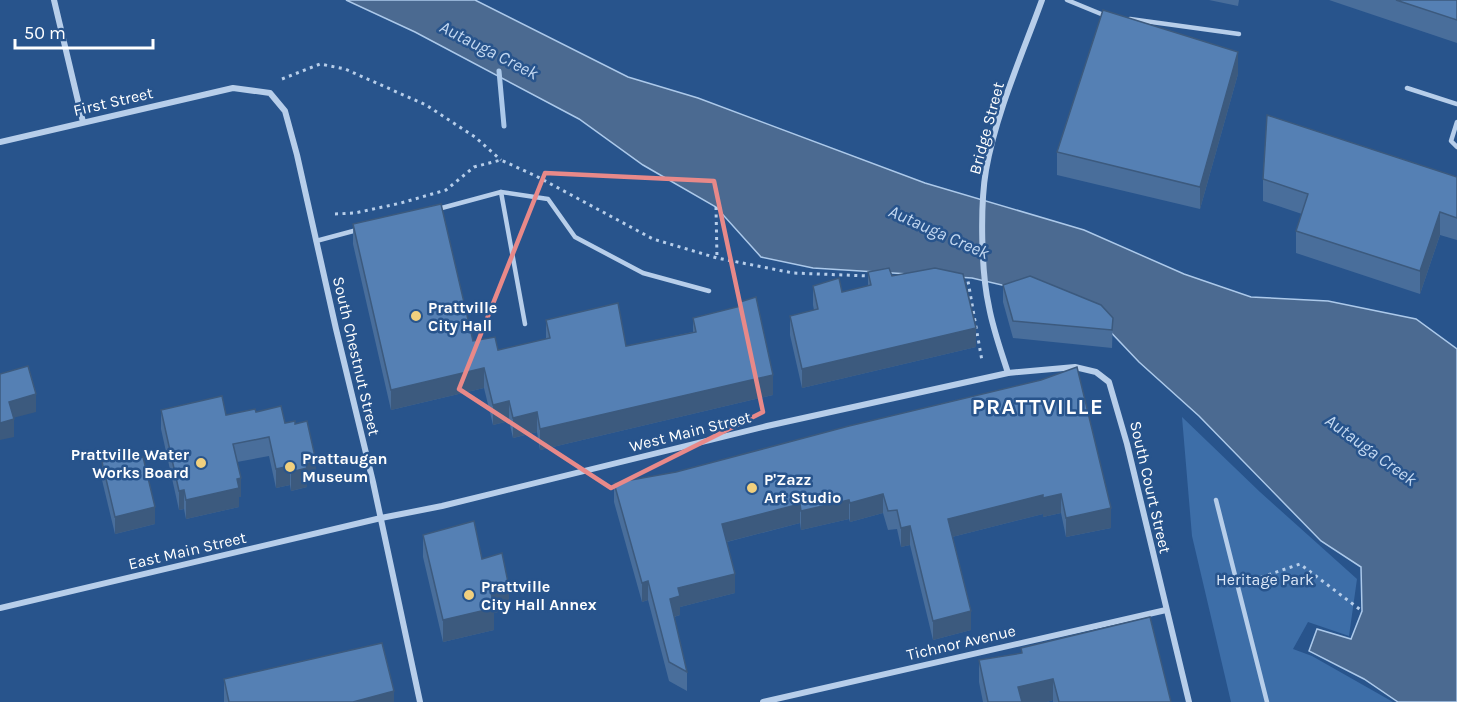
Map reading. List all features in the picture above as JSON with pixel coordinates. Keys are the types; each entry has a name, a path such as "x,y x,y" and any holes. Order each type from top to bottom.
{"street":[{"path":"54,0 83,122"},
{"name":"Bridge Street","path":"1008,373 994,329 985,282 984,191 986,169 997,125 1041,0"},
{"name":"First Street","path":"0,142 233,88"},
{"name":"South Chestnut Street","path":"233,88 270,93 285,111 381,518 420,702"},
{"name":"South Court Street","path":"1008,373 1075,367 1096,372 1109,382 1127,444 1189,702"},
{"name":"West Main Street","path":"381,518 442,506 766,426 1008,373"},
{"name":"East Main Street","path":"0,608 381,518"},
{"name":"Tichnor Avenue","path":"763,702 1166,610"}],"lane":[{"path":"1067,0 1103,15 1114,17"},
{"path":"1126,18 1239,34"},
{"path":"1407,88 1457,104"},
{"path":"1457,122 1451,141 1457,147"},
{"path":"432,210 501,192 548,199 575,237 643,273 709,291"},
{"path":"501,192 525,324"},
{"path":"316,241 362,229"},
{"path":"1216,500 1267,702"}],"path":[{"path":"282,79 320,64 345,69 426,105 475,137 501,160"},
{"path":"716,207 717,258 793,273 872,276"},
{"path":"957,280 968,280 982,361"},
{"path":"1238,585 1300,564 1362,611"}],"highlighted area":[{"path":"545,173 714,181 763,412 611,488 459,389"}],"green space":[{"name":"Heritage Park","path":"1182,417 1260,492 1357,579 1349,636 1308,622 1293,649 1312,656 1393,702 1231,702 1192,536"}],"water":[{"name":"Autauga Creek","path":"346,0 475,0 628,77 698,98 925,183 1084,230 1184,274 1251,297 1328,301 1416,319 1457,349 1457,702 1398,702 1364,679 1309,651 1317,629 1351,639 1362,611 1361,567 1321,541 1199,416 1139,362 1101,322 1019,289 972,278 813,268 761,257 716,207 643,165 579,119 415,32"}],"building":[{"path":"1396,0 1457,0 1457,20"},
{"path":"1103,10 1238,52 1200,187 1057,152"},
{"path":"1267,115 1457,177 1457,218 1440,212 1420,271 1296,231 1308,194 1263,179"},
{"path":"441,204 473,341 495,337 498,350 550,338 546,320 618,303 626,346 696,332 693,318 741,306 740,302 756,297 773,375 540,429 537,412 513,418 509,401 493,405 484,368 391,390 353,224"},
{"path":"889,268 892,276 935,268 963,274 976,328 802,369 790,316 818,309 813,286 839,278 842,292 871,285 868,272"},
{"path":"1030,276 1101,305 1113,318 1112,330 1013,321 1003,285"},
{"path":"28,366 36,394 9,402 14,419 0,423 0,374"},
{"path":"1077,367 1111,508 1066,518 1061,494 1043,498 1043,495 948,519 971,611 933,621 910,526 901,528 897,510 888,511 883,494 850,503 849,500 801,511 800,504 722,524 735,574 678,588 680,596 670,599 687,672 669,662 648,581 642,583 614,483 676,472 849,426 1041,380"},
{"path":"222,396 226,415 255,409 256,412 281,406 285,423 295,421 295,424 307,421 316,461 306,464 307,468 291,472 290,466 276,469 269,437 233,444 241,478 237,479 239,488 186,500 184,490 179,491 161,410"},
{"path":"127,456 128,461 143,457 155,507 115,517 102,462"},
{"name":"Prattville City Hall Annex","path":"474,521 482,559 502,553 509,587 491,592 494,608 443,620 423,535"},
{"path":"1150,617 1171,702 1059,702 1053,679 1018,687 1022,702 988,702 979,660 1022,653 1021,648"},
{"path":"382,643 394,691 353,702 229,702 224,679"}],"waterway":[{"name":"Autauga Creek","path":"499,71 504,126"}],"place":[{"name":"Prattville City Hall","path":"416,316"},
{"name":"Prattville Water Works Board","path":"201,463"},
{"name":"Prattaugan Museum","path":"290,467"},
{"name":"P'Zazz Art Studio","path":"752,488"},
{"name":"Prattville City Hall Annex","path":"469,595"}],"district":[{"name":"PRATTVILLE","path":"1038,406"}]}
